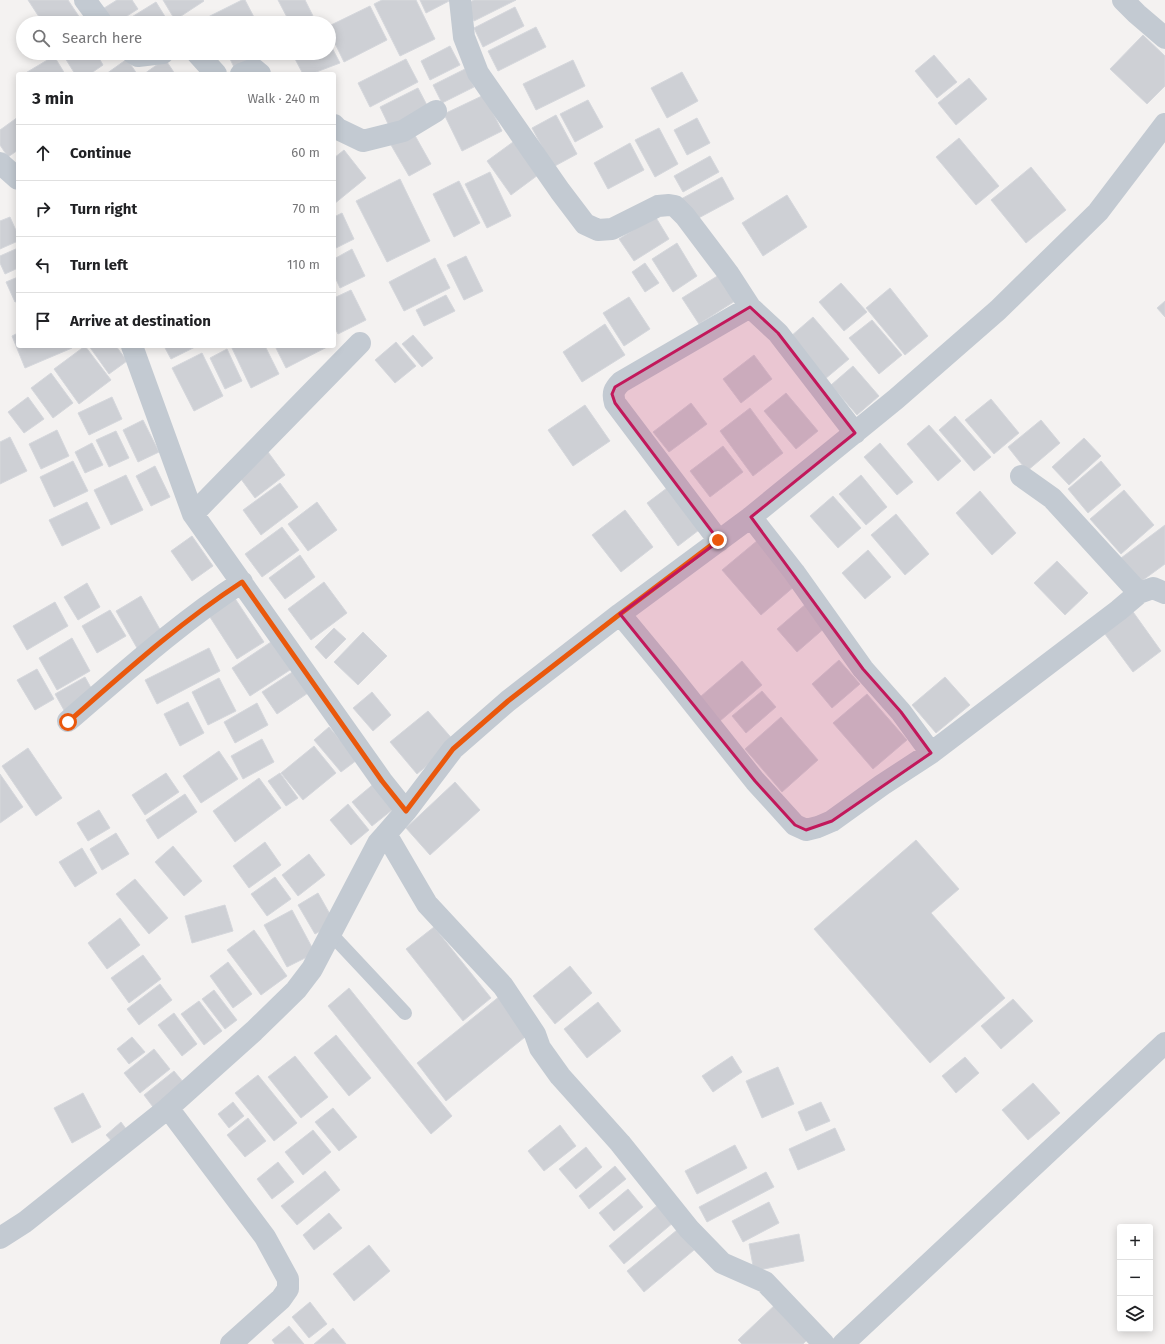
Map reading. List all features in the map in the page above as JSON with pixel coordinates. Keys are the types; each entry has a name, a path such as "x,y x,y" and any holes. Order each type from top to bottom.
{"street":[{"path":"85,0 97,16"},
{"path":"460,0 464,37 478,72 560,191 585,224 598,230 612,229 658,206 675,206 685,216 728,273 750,307 778,333 855,433"},
{"path":"1123,0 1165,38"},
{"path":"203,60 214,72"},
{"path":"246,72 254,69 258,72"},
{"path":"336,127 363,141 404,131 436,111"},
{"path":"0,1238 25,1222 168,1108 254,1031 296,990 312,969 378,843 406,811 453,749 508,701 620,614 752,516 896,399 998,310 1098,212 1165,124"},
{"path":"0,163 16,177"},
{"path":"718,540 615,403 612,394 621,382 750,307"},
{"path":"193,514 360,343"},
{"path":"133,348 193,514 382,781 406,811"},
{"path":"1021,476 1052,498 1139,593"},
{"path":"752,516 863,669 896,706 931,753"},
{"path":"68,722 187,620 215,599 242,582"},
{"path":"620,614 755,781 795,825 806,830 818,828 832,821 882,785 931,753 1119,610 1139,593 1153,588 1165,593"},
{"path":"386,834 428,904 503,986 535,1034 540,1048 560,1076 620,1143 689,1229 722,1263 765,1282 824,1344"},
{"path":"843,1344 1165,1043"},
{"path":"168,1108 265,1237 288,1279 288,1289 281,1299 231,1344"}],"lane":[{"path":"330,934 405,1013"}],"highlighted area":[{"path":"750,307 778,333 855,433 751,517 863,669 901,712 931,753 832,821 806,830 795,825 755,781 620,614 719,541 615,403 612,394 615,387"}],"building":[{"path":"28,0 68,0 79,16 38,16"},
{"path":"117,0 132,0 138,9 127,16 105,16 101,10"},
{"path":"163,0 204,1 181,16 173,16"},
{"path":"242,0 245,0 253,16 210,16"},
{"path":"278,0 305,0 313,16 286,16"},
{"path":"382,0 416,0 435,39 400,56 374,4"},
{"path":"420,0 448,0 449,1 426,13"},
{"path":"474,0 516,0 474,21 466,4"},
{"path":"156,2 165,16 133,16"},
{"path":"370,6 387,40 344,62 336,45 336,23"},
{"path":"515,7 524,26 483,47 474,28"},
{"path":"536,27 546,47 498,71 488,51"},
{"path":"1143,35 1165,56 1165,86 1147,104 1110,69"},
{"path":"450,46 460,65 430,80 421,61"},
{"path":"336,55 340,63 316,72 302,72 296,60 336,60"},
{"path":"934,55 957,82 937,98 915,71"},
{"path":"406,59 418,82 370,107 358,83"},
{"path":"47,60 56,60 64,72 27,72"},
{"path":"66,60 100,60 103,65 93,72 74,72"},
{"path":"128,60 136,72 109,72"},
{"path":"166,60 174,72 147,72"},
{"path":"230,60 252,60 235,69"},
{"path":"573,60 585,86 536,110 523,84"},
{"path":"465,69 474,87 442,103 433,85"},
{"path":"682,72 698,101 667,118 651,88"},
{"path":"969,78 987,99 956,125 938,103"},
{"path":"418,88 430,111 391,130 380,107"},
{"path":"484,95 502,131 462,151 444,114"},
{"path":"588,100 603,127 575,142 560,114"},
{"path":"556,115 577,154 553,167 532,128"},
{"path":"16,118 16,151 8,157 0,145 0,130"},
{"path":"697,118 710,143 687,155 674,130"},
{"path":"659,128 678,164 655,177 635,140"},
{"path":"413,132 431,164 409,176 391,145"},
{"path":"959,138 999,186 976,205 936,157"},
{"path":"513,142 538,175 511,195 487,161"},
{"path":"630,143 644,170 608,189 594,163"},
{"path":"344,150 366,178 336,202 336,156"},
{"path":"710,156 719,172 683,192 674,176"},
{"path":"1031,167 1066,210 1026,243 991,200"},
{"path":"490,172 511,216 487,228 465,184"},
{"path":"722,177 734,199 693,221 681,199"},
{"path":"400,179 430,241 387,262 356,201"},
{"path":"459,181 480,223 454,237 433,194"},
{"path":"787,195 807,227 763,256 742,223"},
{"path":"342,213 354,239 336,248 336,216"},
{"path":"655,216 669,239 634,261 619,239"},
{"path":"10,217 16,230 16,242 0,249 0,221"},
{"path":"677,243 697,276 673,292 652,259"},
{"path":"16,249 16,269 5,274 0,263 0,256"},
{"path":"352,249 365,276 340,288 336,279 336,258"},
{"path":"466,256 483,291 464,300 447,265"},
{"path":"435,258 450,288 404,311 389,282"},
{"path":"645,263 659,283 645,292 632,272"},
{"path":"719,275 735,301 699,324 682,298"},
{"path":"16,278 16,302 15,302 6,282"},
{"path":"841,283 867,312 844,331 819,302"},
{"path":"890,288 928,336 905,355 866,308"},
{"path":"351,290 366,320 338,334 336,330 336,297"},
{"path":"446,295 455,311 424,326 416,310"},
{"path":"629,297 650,329 624,346 603,313"},
{"path":"1165,301 1165,317 1157,308"},
{"path":"813,317 849,359 825,379 790,337"},
{"path":"872,320 902,355 879,374 849,338"},
{"path":"605,324 625,355 582,382 563,352"},
{"path":"16,334 16,346 12,336"},
{"path":"413,335 433,358 422,367 402,344"},
{"path":"396,342 416,366 395,383 375,360"},
{"path":"17,348 72,348 25,368"},
{"path":"82,348 87,348 111,380 79,404 54,369"},
{"path":"90,348 117,348 127,361 109,374"},
{"path":"165,348 193,348 171,359"},
{"path":"232,348 266,348 279,374 251,388"},
{"path":"276,348 325,348 286,368"},
{"path":"227,349 242,381 225,389 210,358"},
{"path":"202,353 223,396 194,411 172,368"},
{"path":"754,355 772,379 741,403 723,379"},
{"path":"853,366 879,396 857,415 831,385"},
{"path":"51,373 73,403 53,418 31,388"},
{"path":"786,393 818,431 796,449 764,411"},
{"path":"28,397 44,419 24,433 8,412"},
{"path":"112,397 122,419 89,435 78,413"},
{"path":"991,399 1019,433 994,454 965,420"},
{"path":"691,403 707,424 669,452 653,432"},
{"path":"585,405 610,441 573,466 548,430"},
{"path":"750,408 783,453 753,476 720,431"},
{"path":"955,416 991,457 974,471 939,430"},
{"path":"143,420 159,452 138,462 123,430"},
{"path":"1041,420 1060,443 1027,471 1008,447"},
{"path":"929,425 961,461 938,481 907,444"},
{"path":"57,430 69,456 41,469 29,444"},
{"path":"116,431 129,458 109,467 96,440"},
{"path":"10,437 27,471 0,484 0,442"},
{"path":"1084,438 1101,456 1069,485 1052,467"},
{"path":"92,443 103,465 85,473 75,452"},
{"path":"880,443 913,482 897,495 864,457"},
{"path":"723,446 743,472 710,497 690,471"},
{"path":"268,452 285,475 255,498 238,475"},
{"path":"73,461 88,491 54,507 40,477"},
{"path":"1101,461 1121,485 1088,513 1068,489"},
{"path":"155,466 170,497 151,506 136,476"},
{"path":"126,475 143,510 111,525 94,490"},
{"path":"861,475 887,507 866,525 839,494"},
{"path":"280,483 298,507 261,535 243,510"},
{"path":"667,488 699,530 678,546 647,503"},
{"path":"1124,490 1154,525 1121,554 1090,519"},
{"path":"980,491 1016,533 992,555 956,513"},
{"path":"833,496 861,528 838,548 810,516"},
{"path":"87,502 100,528 62,546 49,520"},
{"path":"317,502 337,530 308,551 288,524"},
{"path":"625,510 653,547 621,572 592,535"},
{"path":"896,514 929,554 905,575 871,535"},
{"path":"1165,525 1165,564 1139,583 1121,558"},
{"path":"282,527 299,550 262,577 245,554"},
{"path":"192,536 213,566 192,581 171,551"},
{"path":"758,540 796,585 761,615 722,570"},
{"path":"868,550 891,577 865,599 842,573"},
{"path":"300,555 315,577 285,599 269,578"},
{"path":"1057,561 1088,593 1065,615 1034,583"},
{"path":"324,582 347,613 311,640 288,609"},
{"path":"87,583 100,607 78,620 64,597"},
{"path":"141,596 162,633 137,648 116,611"},
{"path":"234,597 264,642 237,659 208,614"},
{"path":"55,602 68,626 27,650 13,626"},
{"path":"807,603 827,626 797,652 777,629"},
{"path":"1131,609 1161,651 1133,672 1102,630"},
{"path":"110,610 126,636 97,653 82,626"},
{"path":"334,628 346,639 326,659 315,647"},
{"path":"363,632 387,656 358,685 334,662"},
{"path":"72,638 90,671 57,690 39,658"},
{"path":"274,640 293,668 250,696 232,668"},
{"path":"209,648 220,671 157,704 145,680"},
{"path":"839,660 860,684 832,708 812,684"},
{"path":"742,661 762,685 720,721 700,697"},
{"path":"37,669 54,699 35,710 17,680"},
{"path":"294,671 308,693 277,714 262,692"},
{"path":"85,677 95,695 65,712 55,694"},
{"path":"945,677 970,705 936,733 912,705"},
{"path":"219,678 236,711 208,725 192,692"},
{"path":"762,691 776,707 746,733 732,716"},
{"path":"372,692 391,715 373,731 353,708"},
{"path":"867,694 907,740 873,769 833,723"},
{"path":"188,702 204,733 180,746 164,714"},
{"path":"257,703 268,725 235,743 224,722"},
{"path":"428,711 455,742 417,774 390,742"},
{"path":"781,717 818,760 782,792 745,749"},
{"path":"329,727 357,760 341,772 314,740"},
{"path":"262,739 274,762 243,779 231,756"},
{"path":"314,746 336,773 303,800 281,773"},
{"path":"28,748 62,798 36,816 2,766"},
{"path":"219,751 238,779 201,803 183,776"},
{"path":"166,773 179,792 145,815 132,795"},
{"path":"280,773 298,798 286,806 268,781"},
{"path":"0,774 23,807 0,823"},
{"path":"259,778 281,808 235,842 213,811"},
{"path":"376,782 397,806 372,826 352,802"},
{"path":"455,782 480,810 430,855 406,828"},
{"path":"185,794 197,812 158,839 146,820"},
{"path":"348,804 369,830 351,845 330,820"},
{"path":"99,810 110,828 88,841 77,823"},
{"path":"116,833 129,854 102,870 90,849"},
{"path":"916,840 959,889 931,913 1005,998 930,1063 814,929"},
{"path":"265,842 281,865 249,888 233,866"},
{"path":"173,846 202,881 184,896 155,862"},
{"path":"82,848 97,873 75,887 59,862"},
{"path":"309,854 325,875 298,896 282,875"},
{"path":"275,877 291,899 267,916 251,894"},
{"path":"135,879 168,918 149,934 116,894"},
{"path":"318,893 335,923 315,934 298,905"},
{"path":"225,905 233,931 192,943 185,916"},
{"path":"292,910 315,953 287,967 264,925"},
{"path":"120,918 140,945 107,969 88,943"},
{"path":"434,927 491,998 463,1021 406,949"},
{"path":"254,930 287,976 261,995 227,950"},
{"path":"143,955 161,979 129,1003 111,978"},
{"path":"228,962 252,994 233,1008 210,976"},
{"path":"570,966 592,993 555,1024 533,996"},
{"path":"160,984 172,1000 139,1025 127,1009"},
{"path":"349,988 452,1116 431,1134 328,1006"},
{"path":"214,990 237,1020 225,1029 202,999"},
{"path":"500,996 530,1033 446,1101 417,1063"},
{"path":"1013,999 1033,1021 1001,1049 981,1026"},
{"path":"199,1001 222,1031 204,1045 181,1014"},
{"path":"598,1002 621,1031 587,1058 564,1029"},
{"path":"174,1013 197,1044 182,1056 158,1025"},
{"path":"336,1035 371,1078 349,1096 314,1053"},
{"path":"132,1037 145,1052 129,1064 117,1049"},
{"path":"154,1049 170,1069 140,1093 124,1073"},
{"path":"295,1056 328,1097 301,1118 268,1077"},
{"path":"732,1056 742,1072 713,1092 702,1076"},
{"path":"965,1057 979,1073 956,1093 942,1076"},
{"path":"778,1067 794,1104 762,1118 746,1081"},
{"path":"174,1071 184,1083 153,1107 144,1095"},
{"path":"258,1075 297,1123 274,1141 235,1093"},
{"path":"1033,1083 1060,1113 1028,1140 1002,1110"},
{"path":"83,1093 101,1127 72,1143 54,1108"},
{"path":"233,1102 244,1116 229,1128 218,1114"},
{"path":"821,1102 830,1121 806,1131 798,1112"},
{"path":"333,1108 357,1137 339,1151 315,1122"},
{"path":"248,1118 266,1141 245,1157 227,1135"},
{"path":"121,1122 129,1133 115,1145 106,1135"},
{"path":"560,1125 576,1146 544,1171 528,1151"},
{"path":"835,1128 845,1150 798,1170 789,1149"},
{"path":"313,1130 331,1152 303,1175 285,1152"},
{"path":"735,1145 747,1168 697,1194 685,1171"},
{"path":"586,1147 602,1167 576,1189 559,1169"},
{"path":"278,1162 294,1182 272,1199 257,1179"},
{"path":"615,1166 626,1179 589,1209 579,1196"},
{"path":"325,1171 340,1190 297,1225 281,1206"},
{"path":"766,1172 774,1187 707,1222 699,1207"},
{"path":"628,1189 643,1207 614,1231 599,1213"},
{"path":"769,1202 779,1223 743,1242 732,1221"},
{"path":"659,1204 674,1222 624,1264 609,1246"},
{"path":"329,1213 342,1228 314,1250 303,1235"},
{"path":"677,1230 694,1250 644,1292 627,1271"},
{"path":"799,1234 804,1261 754,1271 749,1244"},
{"path":"369,1245 390,1271 354,1301 333,1274"},
{"path":"310,1302 327,1324 309,1338 292,1317"},
{"path":"778,1302 810,1337 803,1344 742,1344 738,1340"},
{"path":"289,1326 304,1344 275,1344 272,1340"},
{"path":"333,1328 346,1344 314,1344"}],"route":[{"path":"68,722 187,620 215,599 242,582 308,678 382,781 406,811 453,749 508,701 718,540"}]}
